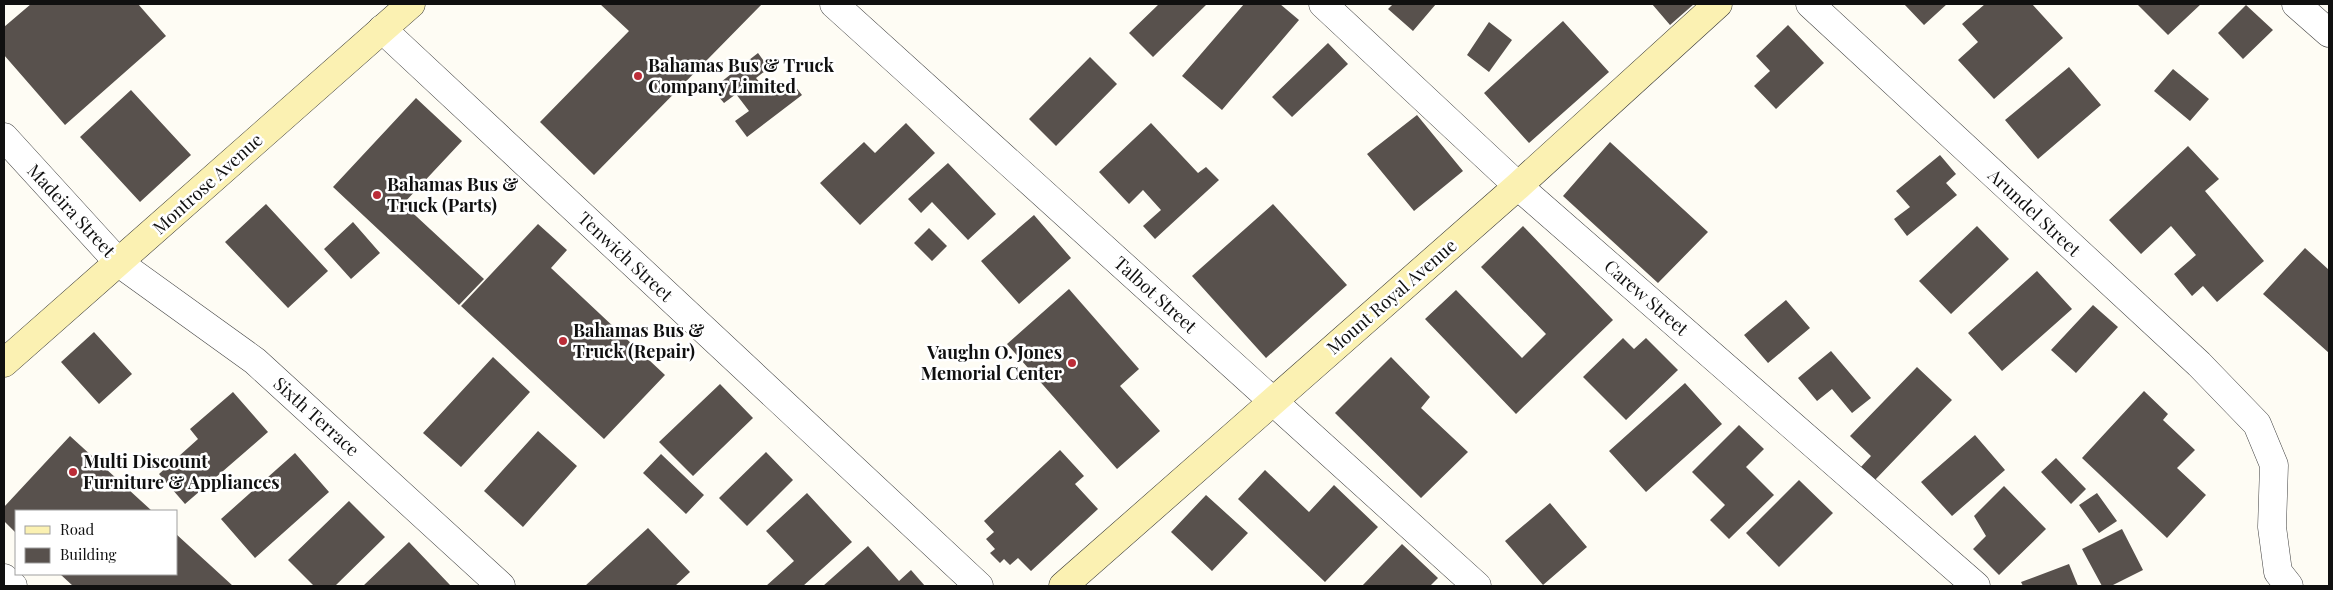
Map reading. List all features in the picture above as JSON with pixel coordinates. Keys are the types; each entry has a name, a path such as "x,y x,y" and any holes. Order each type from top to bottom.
{"street":[{"name":"Montrose Avenue","path":"4,363 411,4"},
{"name":"Talbot Street","path":"834,4 1477,586"},
{"name":"Carew Street","path":"1323,4 1518,186 1976,586"},
{"name":"Mount Royal Avenue","path":"1063,586 1518,186 1718,4"},
{"name":"Arundel Street","path":"1810,4 2199,364 2257,424 2274,465 2272,527 2278,572 2289,586"},
{"path":"2296,4 2329,34"},
{"name":"Tenwich Street","path":"382,29 979,586"},
{"name":"Madeira Street","path":"4,138 119,263"},
{"name":"Sixth Terrace","path":"119,263 255,361 502,586"},
{"path":"4,578 13,586"}],"building":[{"path":"31,4 138,4 166,36 65,125 4,55 4,27"},
{"name":"Bahamas Bus & Truck Company Limited","path":"600,4 762,4 594,175 540,122 629,31"},
{"path":"1159,4 1207,4 1153,57 1129,33"},
{"path":"1244,4 1280,4 1299,20 1222,110 1182,76"},
{"path":"1393,4 1436,4 1413,31 1388,9"},
{"path":"1652,4 1694,4 1670,25"},
{"path":"1904,4 1947,4 1924,25"},
{"path":"1985,4 2032,4 2063,38 1994,99 1958,60 1978,42 1962,24"},
{"path":"2137,4 2201,4 2168,35"},
{"path":"2246,5 2273,30 2243,59 2218,33"},
{"path":"1563,21 1609,72 1529,143 1484,93"},
{"path":"1489,22 1512,40 1489,72 1467,55"},
{"path":"1788,25 1824,63 1776,109 1754,86 1770,71 1756,56"},
{"path":"1328,43 1348,64 1292,117 1272,97"},
{"path":"758,53 769,68 756,78 771,96 790,80 802,95 747,137 735,121 749,111 736,94 724,103 712,89"},
{"path":"1090,57 1117,84 1056,146 1029,119"},
{"path":"2069,67 2101,105 2038,159 2005,120"},
{"path":"2173,69 2209,99 2190,121 2154,91"},
{"path":"131,90 191,155 140,202 80,137"},
{"name":"Bahamas Bus & Truck (Parts)","path":"416,98 462,141 403,204 484,279 459,305 333,187"},
{"path":"1417,115 1463,171 1414,211 1367,154"},
{"path":"906,123 935,153 860,225 820,183 864,142 875,153"},
{"path":"1151,123 1198,173 1206,167 1219,180 1155,239 1143,226 1161,210 1143,190 1129,204 1099,172"},
{"path":"1610,142 1708,232 1658,283 1563,196"},
{"path":"2188,146 2219,179 2205,191 2264,261 2217,302 2203,286 2192,296 2174,274 2196,255 2171,226 2141,254 2109,220"},
{"path":"1940,155 1956,174 1946,183 1957,195 1907,236 1894,219 1910,207 1896,191"},
{"path":"948,163 996,214 968,240 932,202 921,213 908,199"},
{"path":"266,204 328,271 288,308 225,242"},
{"path":"1273,204 1347,285 1266,358 1192,276"},
{"path":"1034,215 1071,258 1019,304 981,261"},
{"path":"353,222 380,253 351,279 324,249"},
{"name":"Bahamas Bus & Truck (Repair)","path":"538,224 567,250 551,268 665,375 604,439 461,306"},
{"path":"1523,226 1613,320 1516,414 1425,319 1456,290 1522,358 1546,334 1481,267"},
{"path":"1977,226 2009,259 1951,314 1919,281"},
{"path":"929,228 947,246 932,261 914,243"},
{"path":"2305,248 2329,270 2329,353 2263,294"},
{"path":"2037,271 2072,309 2002,371 1968,333"},
{"path":"1069,289 1139,369 1120,386 1160,431 1117,469 1007,344"},
{"path":"1786,300 1810,328 1768,363 1744,335"},
{"path":"2093,305 2118,327 2076,373 2051,350"},
{"path":"94,332 132,374 99,404 61,362"},
{"path":"1623,338 1634,349 1646,338 1678,370 1626,420 1583,377"},
{"path":"1831,351 1871,398 1852,413 1832,389 1817,401 1798,378"},
{"path":"493,357 530,392 461,467 423,433"},
{"path":"1391,357 1430,397 1421,408 1468,452 1421,498 1335,413"},
{"path":"1917,367 1952,400 1874,481 1860,468 1871,456 1850,436"},
{"path":"1685,383 1722,424 1646,492 1609,451"},
{"path":"720,384 753,418 693,476 659,442"},
{"path":"2144,391 2168,414 2163,420 2195,450 2177,468 2206,495 2167,538 2082,458"},
{"path":"233,392 268,432 185,504 159,474 198,439 190,429"},
{"path":"1739,425 1764,449 1746,467 1774,495 1729,539 1710,520 1725,505 1692,472"},
{"path":"538,431 577,466 523,527 484,491"},
{"path":"1975,435 2005,470 1952,516 1921,482"},
{"name":"Multi Discount Furniture & Appliances","path":"70,436 151,510 15,510 15,532 4,521 4,507"},
{"path":"1060,450 1084,476 1075,484 1098,509 1031,571 1018,558 1010,565 1004,559 1000,563 990,553 995,549 986,539 994,532 984,521"},
{"path":"766,452 793,480 747,526 719,498"},
{"path":"295,453 329,492 255,558 221,519"},
{"path":"661,454 704,495 686,514 643,473"},
{"path":"2056,458 2086,489 2071,504 2041,472"},
{"path":"1265,470 1309,512 1334,485 1378,527 1325,582 1238,499"},
{"path":"1799,480 1833,513 1779,567 1746,533"},
{"path":"2004,486 2046,529 1999,575 1973,549 1986,536 1974,516"},
{"path":"807,493 852,542 803,586 766,586 794,561 766,531"},
{"path":"2097,493 2117,521 2099,533 2079,505"},
{"path":"1206,495 1248,533 1212,571 1171,532"},
{"path":"349,501 385,537 335,586 314,586 288,560"},
{"path":"1550,503 1587,547 1543,585 1505,541"},
{"path":"648,528 690,572 675,586 585,586"},
{"path":"2122,529 2143,570 2111,586 2102,586 2082,549"},
{"name":"Multi Discount Furniture & Appliances","path":"178,536 233,586 73,586 61,575 178,575"},
{"path":"409,542 450,585 363,586"},
{"path":"1402,544 1438,578 1430,586 1362,586"},
{"path":"868,546 899,581 911,570 925,586 823,586"},
{"path":"2069,564 2078,586 2023,586 2021,582"}],"place":[{"name":"Bahamas Bus & Truck Company Limited","path":"638,76"},
{"name":"Bahamas Bus & Truck (Parts)","path":"377,195"},
{"name":"Bahamas Bus & Truck (Repair)","path":"563,341"},
{"name":"Vaughn O. Jones Memorial Center","path":"1072,363"},
{"name":"Multi Discount Furniture & Appliances","path":"73,472"}]}
